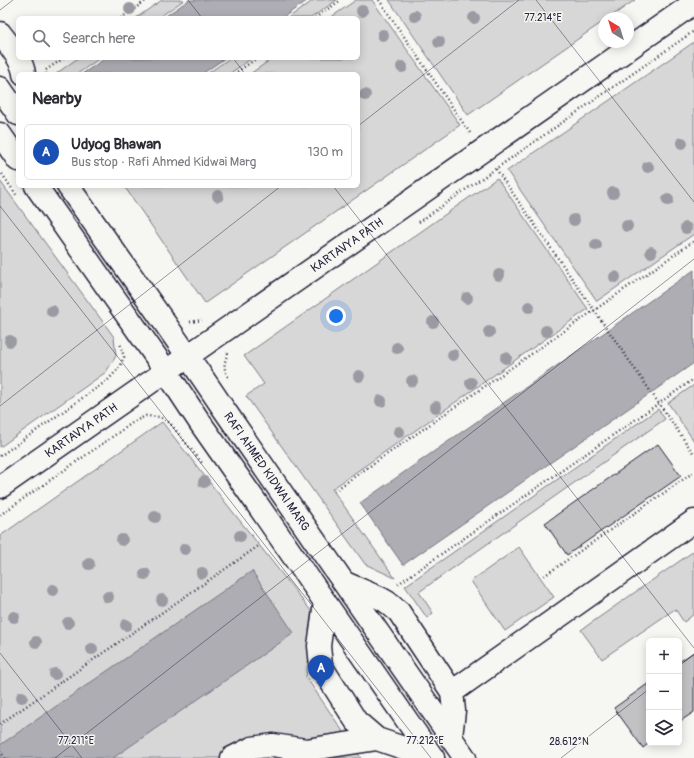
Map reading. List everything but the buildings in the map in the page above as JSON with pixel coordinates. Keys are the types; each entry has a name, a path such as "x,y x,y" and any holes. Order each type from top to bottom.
{"main road":[{"name":"KARTAVYA PATH","path":"0,487 694,3"},
{"path":"0,33 16,55"},
{"path":"19,60 24,72"},
{"path":"0,88 16,111"},
{"path":"0,134 16,157"},
{"path":"37,188 166,371 201,424 433,758"},
{"name":"RAFI AHMED KIDWAI MARG","path":"69,188 188,356 466,758"},
{"path":"452,692 694,521"},
{"path":"345,584 380,598 399,612 452,692 454,711 451,737"},
{"path":"325,602 319,646 322,666 356,721 376,739 433,758"},
{"path":"232,758 252,748 273,745 306,750 376,739"}],"path":[{"path":"124,16 147,0"},
{"path":"318,16 341,0"},
{"path":"379,0 470,133 476,128"},
{"path":"418,223 694,31"},
{"path":"46,72 46,70 61,60"},
{"path":"237,72 254,60"},
{"path":"496,169 694,454"},
{"path":"0,172 18,198"},
{"path":"334,491 694,241"},
{"path":"190,322 202,320"},
{"path":"0,456 108,380 119,368 124,356 118,338"},
{"path":"229,352 224,363 230,379"},
{"path":"398,587 396,586 694,379"},
{"path":"0,515 135,421 146,416 160,417 170,423 203,466"},
{"path":"544,576 694,472"},
{"path":"0,724 260,545 256,539"},
{"path":"0,750 5,758"}],"shaded area":[{"path":"162,0 184,0 161,16 139,16"},
{"path":"189,0 308,0 285,16 166,16"},
{"path":"314,0 337,0 314,16 291,16"},
{"path":"356,0 372,0 460,125 205,303 125,188 360,188 360,72 253,72 270,60 360,60 360,16 333,16"},
{"path":"389,0 635,0 618,12 598,12 598,25 468,115"},
{"path":"694,42 694,234 597,301 507,171"},
{"path":"75,60 97,60 80,72 58,72"},
{"path":"103,60 222,60 205,72 85,72"},
{"path":"227,60 249,60 232,72 210,72"},
{"path":"497,178 588,309 332,489 395,578 365,564 246,396 264,384 244,356"},
{"path":"0,181 114,337 116,356 106,372 0,447"},
{"path":"694,270 694,363 403,565 360,503"},
{"path":"694,385 694,441 668,403"},
{"path":"658,409 665,419 419,592 433,613 427,618 405,586"},
{"path":"162,422 315,616 306,677 361,758 0,758 0,536"},
{"path":"519,547 554,597 505,631 471,581"},
{"path":"694,551 694,614 684,622 675,609 602,659 581,630"},
{"path":"252,571 294,633 113,758 0,758 0,745"}],"place":[{"name":"Udyog Bhawan","path":"321,688"}]}
